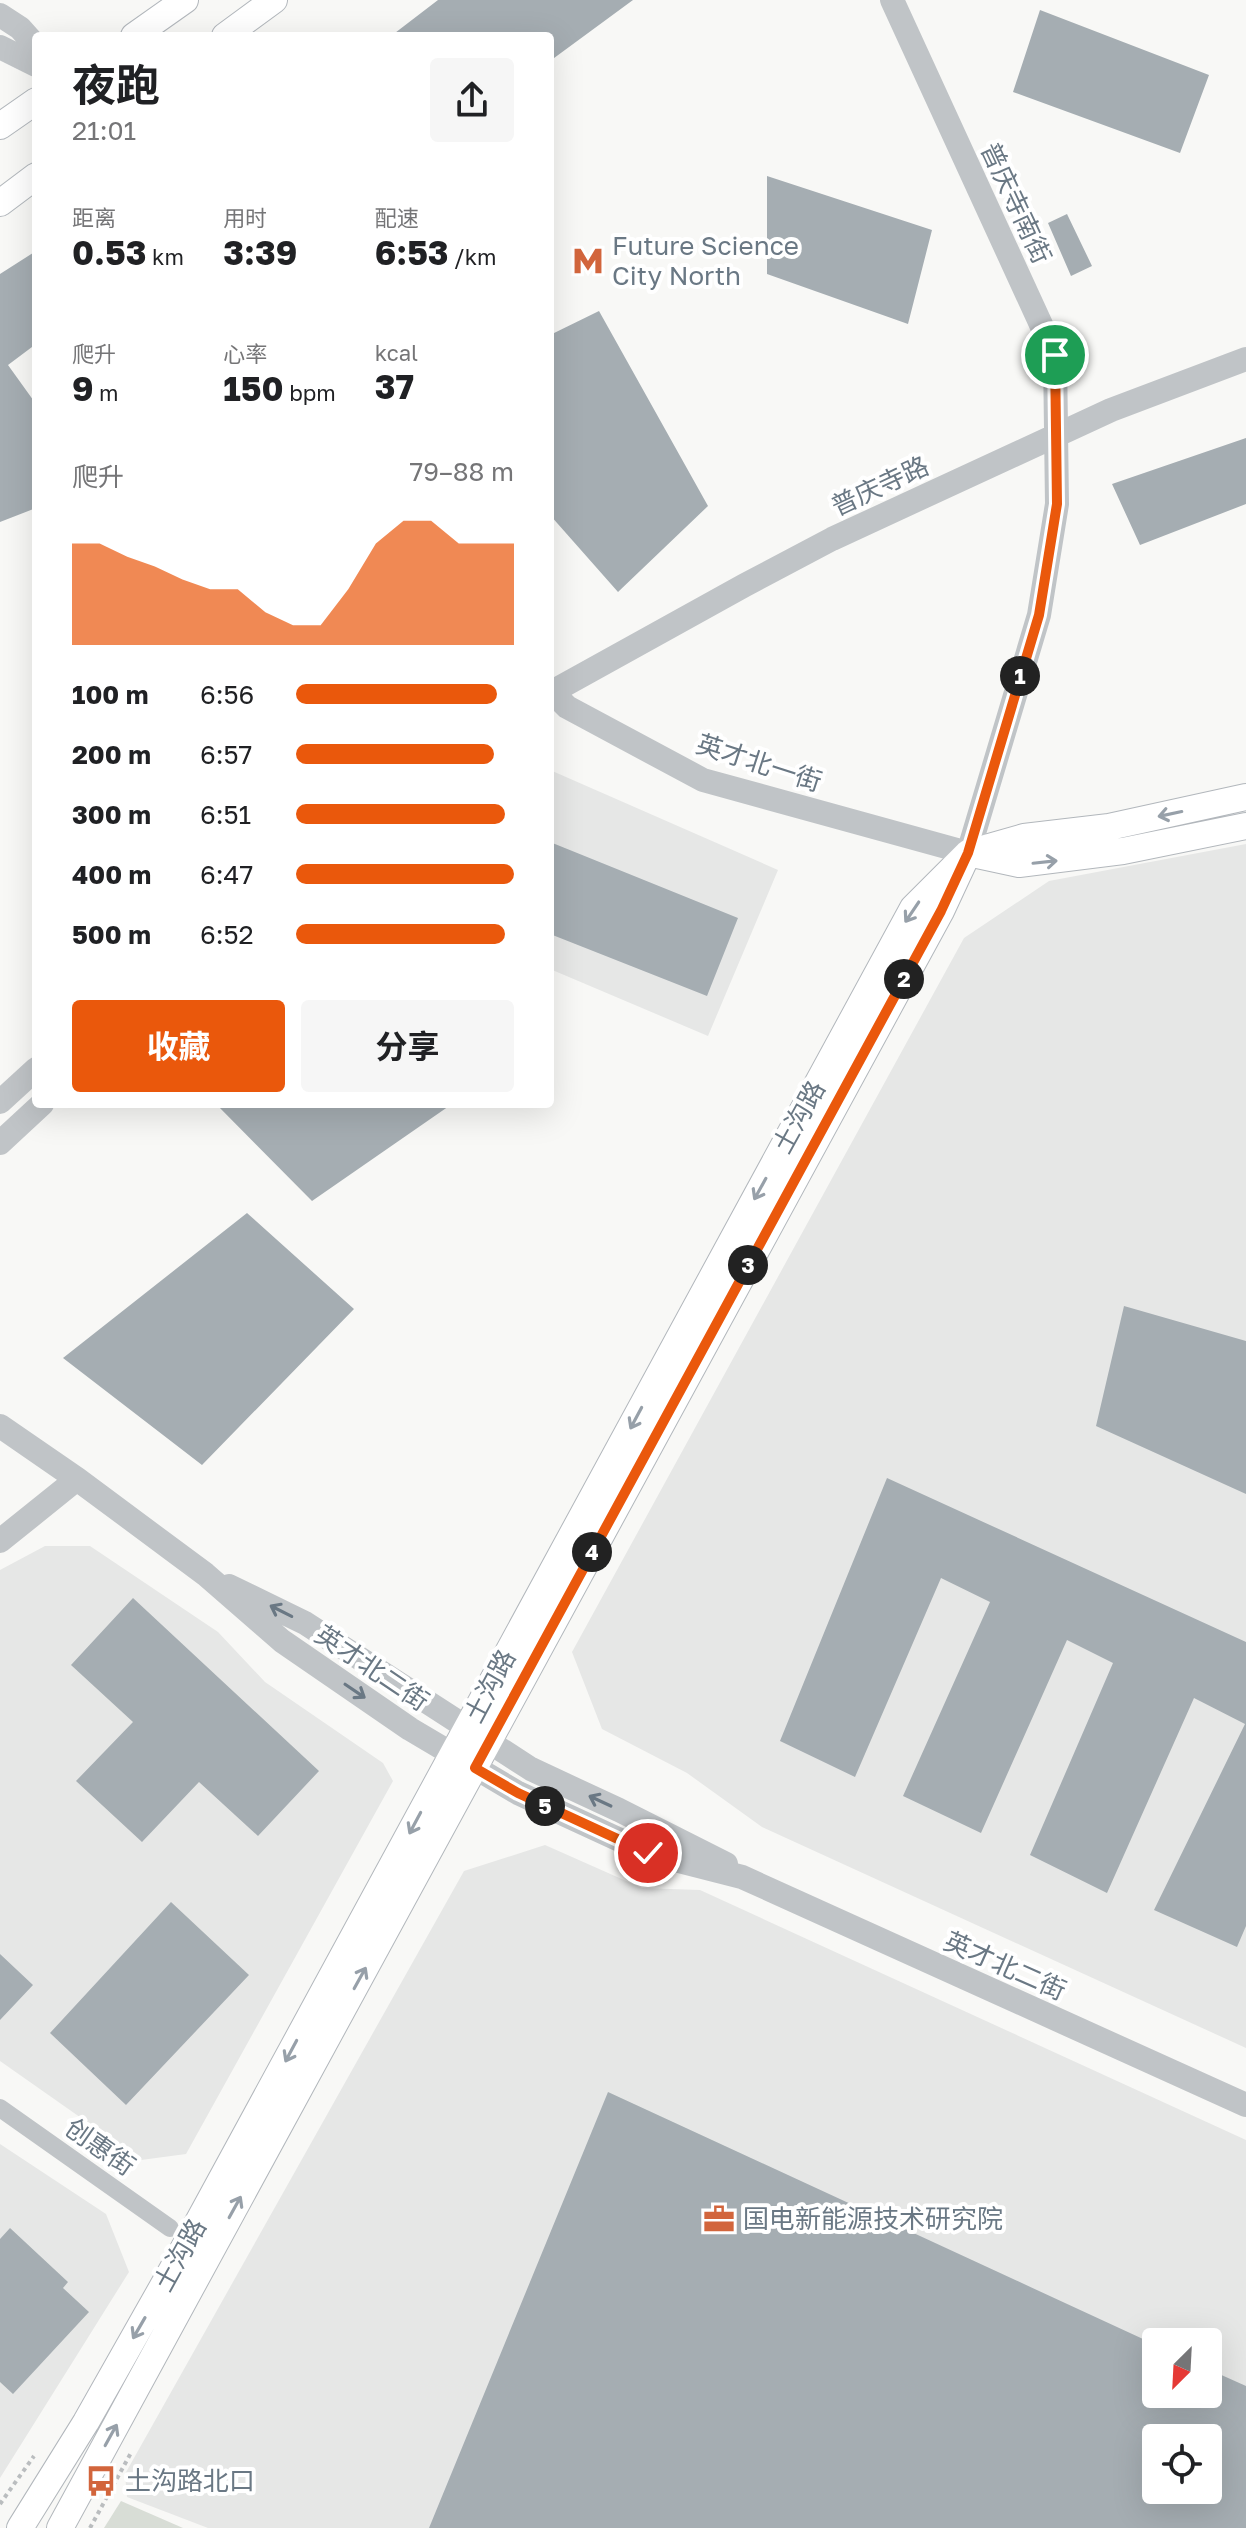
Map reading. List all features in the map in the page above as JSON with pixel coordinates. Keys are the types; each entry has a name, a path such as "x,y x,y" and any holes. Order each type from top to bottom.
{"main road":[{"path":"140,32 185,0"},
{"path":"230,32 274,0"},
{"path":"0,126 32,104"},
{"path":"0,203 32,179"},
{"name":"土沟路","path":"20,2528 86,2422 478,1736 913,908 968,853 1024,837 1109,827 1246,797"},
{"path":"968,853 1019,864 1123,851 1246,826"},
{"name":"土沟路","path":"60,2528 464,1761"}],"street":[{"name":"普庆寺南街","path":"892,0 1055,355 1057,504 1039,615 968,853"},
{"path":"0,15 20,28 32,42"},
{"path":"0,47 32,63"},
{"name":"普庆寺路","path":"554,691 832,539 1111,410 1246,359"},
{"name":"英才北一街","path":"554,696 567,707 703,780 968,853"},
{"path":"4,1090 32,1072"},
{"path":"0,1143 38,1108"},
{"name":"英才北二街","path":"0,1426 205,1574 282,1641 410,1729 518,1793 648,1853 742,1877 1246,2105"},
{"path":"0,1541 77,1479"},
{"name":"英才北二街","path":"205,1574 305,1623 531,1769 723,1861 742,1877"},
{"name":"创惠街","path":"0,2108 170,2228"}],"shaded area":[{"path":"554,772 778,870 708,1036 554,971"},
{"path":"1246,844 1246,2048 762,1827 687,1773 602,1729 572,1652 964,938 1049,881"},
{"path":"45,1546 90,1546 218,1632 265,1682 383,1763 393,1781 186,2154 141,2160 0,2061 0,1570"},
{"name":"国电新能源技术研究院","path":"545,1845 642,1888 700,1890 1246,2140 1246,2528 208,2528 127,2497 125,2474 464,1871"},
{"path":"0,2144 106,2214 129,2272 0,2478"},
{"path":"121,2501 183,2528 104,2528"}],"building":[{"path":"438,0 633,0 554,58 554,32 396,32"},
{"path":"1040,10 1209,75 1180,153 1013,92"},
{"path":"767,176 932,230 908,324 767,274"},
{"path":"1067,214 1092,266 1071,276 1048,223"},
{"path":"32,254 32,347 8,365 32,398 32,510 0,522 0,274"},
{"path":"599,311 708,506 618,592 554,520 554,333"},
{"path":"1246,438 1246,504 1140,545 1112,484"},
{"path":"554,844 738,918 707,996 554,936"},
{"path":"220,1108 446,1108 312,1201"},
{"path":"247,1213 354,1309 202,1465 63,1358"},
{"path":"1124,1306 1246,1341 1246,1494 1096,1426"},
{"path":"887,1478 1246,1642 1246,1926 1237,1947 1154,1910 1245,1724 1194,1698 1107,1893 1030,1855 1113,1663 1067,1640 981,1833 903,1796 990,1602 941,1578 855,1777 780,1741"},
{"path":"133,1598 319,1771 258,1836 199,1782 142,1842 76,1781 133,1722 71,1665"},
{"path":"171,1902 249,1975 126,2105 50,2033"},
{"path":"0,1954 33,1985 0,2020"},
{"name":"国电新能源技术研究院","path":"608,2092 1142,2339 1142,2408 1222,2408 1222,2375 1246,2386 1246,2528 429,2528"},
{"path":"10,2228 68,2282 63,2288 89,2312 13,2394 0,2382 0,2239"}],"place":[{"name":"Future Science City North","path":"588,261"},
{"name":"国电新能源技术研究院","path":"719,2219"},
{"name":"土沟路北口","path":"101,2481"}],"route":[{"path":"648,1853 518,1793 475,1768 941,911 968,853 1039,615 1057,504 1055,355"}]}
